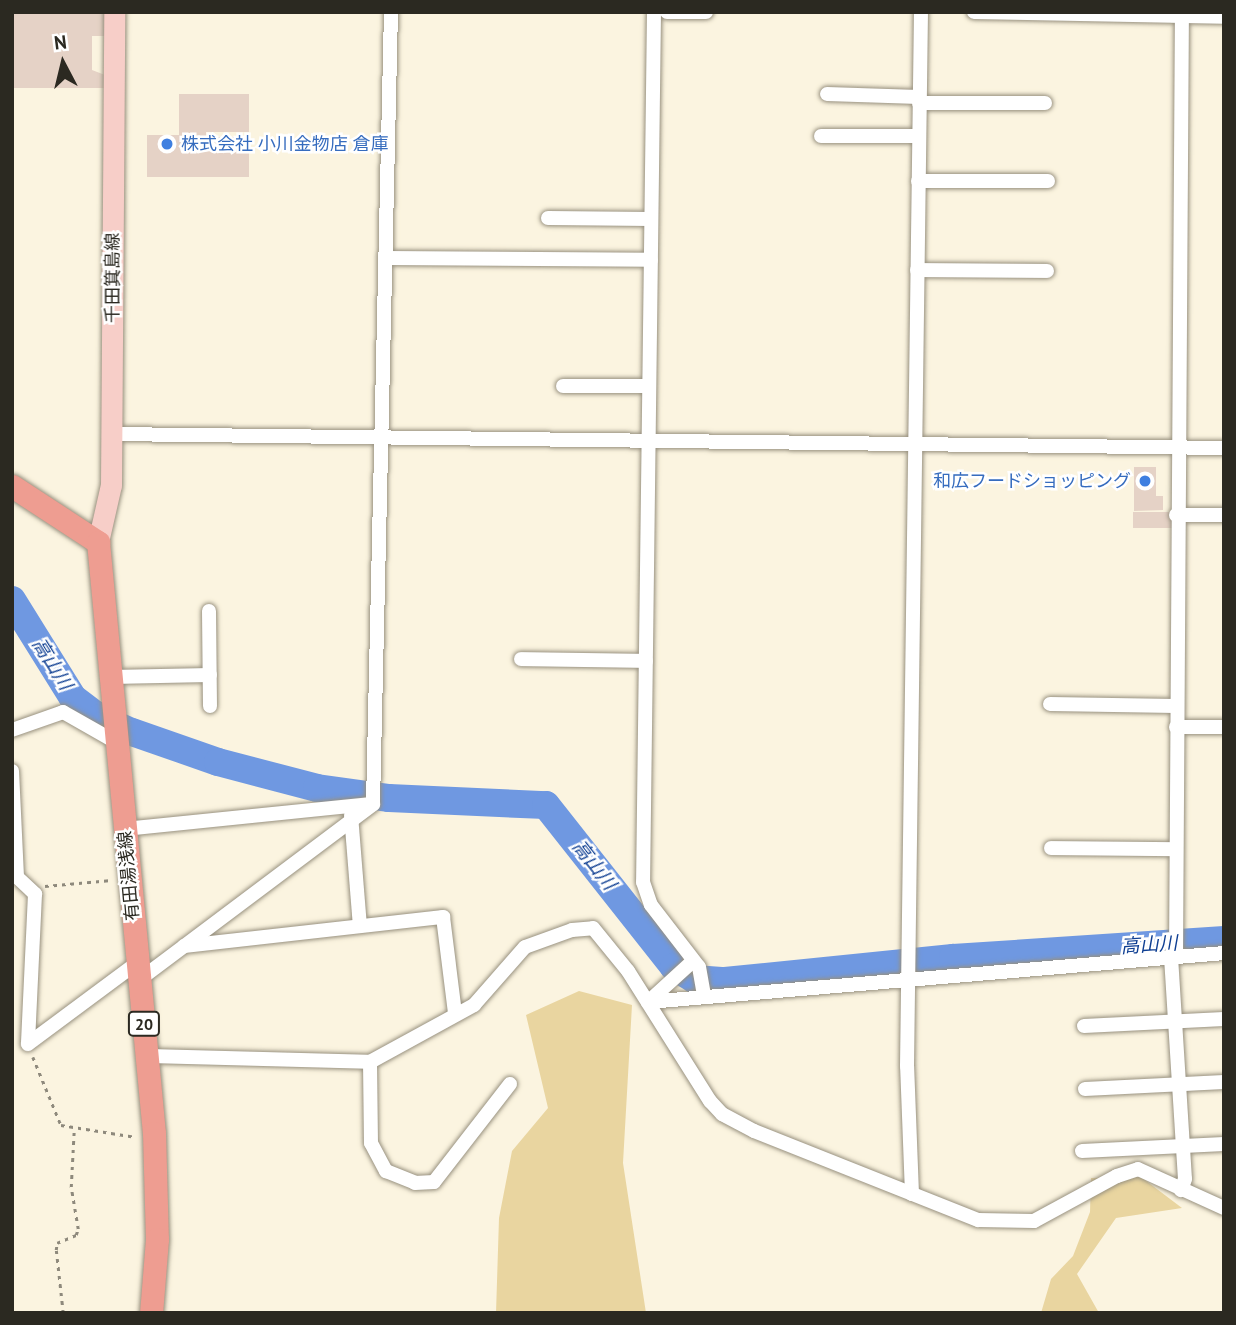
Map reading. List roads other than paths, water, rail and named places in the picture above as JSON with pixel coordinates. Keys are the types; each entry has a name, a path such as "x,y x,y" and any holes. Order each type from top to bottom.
{"main road":[{"name":"千田箕島線","path":"98,542 110,501 114,12"},
{"path":"12,486 98,542"},
{"name":"有田湯浅線","path":"98,542 154,1141 157,1238 151,1313"}],"street":[{"path":"12,771 18,877 31,886 35,894 28,1044 138,971 183,946 351,813 373,804 391,12"},
{"path":"654,12 644,894 701,972 704,994"},
{"path":"667,12 706,12"},
{"path":"912,1194 908,978 921,12"},
{"path":"974,12 1224,17"},
{"path":"1181,1190 1183,1146 1174,957 1174,849 1182,15"},
{"path":"827,94 919,100 1045,103"},
{"path":"821,136 919,136"},
{"path":"918,181 1048,181"},
{"path":"548,218 651,219"},
{"path":"386,258 651,260"},
{"path":"917,270 1047,271"},
{"path":"563,386 649,386"},
{"path":"112,434 1224,448"},
{"path":"1176,515 1224,515"},
{"path":"209,611 210,706"},
{"path":"521,659 646,661"},
{"path":"111,677 210,675"},
{"path":"1050,704 1176,706"},
{"path":"12,730 62,712 116,739"},
{"path":"1176,727 1224,727"},
{"path":"124,829 351,813"},
{"path":"351,813 360,926"},
{"path":"1051,848 1174,849"},
{"path":"183,946 443,917 455,1014"},
{"path":"147,1056 370,1062 474,1005 525,947 584,928 599,933 648,1002 698,1085 722,1114 978,1220 1020,1224 1048,1216 1128,1170 1148,1172 1181,1190 1224,1208"},
{"path":"648,1002 704,994 1224,953"},
{"path":"648,1002 693,961"},
{"path":"1084,1026 1224,1018"},
{"path":"370,1062 371,1143 386,1171 415,1182 434,1182 510,1084"},
{"path":"1085,1089 1224,1082"},
{"path":"1082,1151 1224,1144"}],"waterway":[{"name":"高山川","path":"12,600 73,698 100,718 132,732 218,762 317,788 389,798 546,805 674,967 694,979 725,981 953,958 1224,940"}],"place":[{"name":"株式会社 小川金物店 倉庫","path":"167,144"},
{"name":"和広フードショッピング","path":"1145,481"}]}
